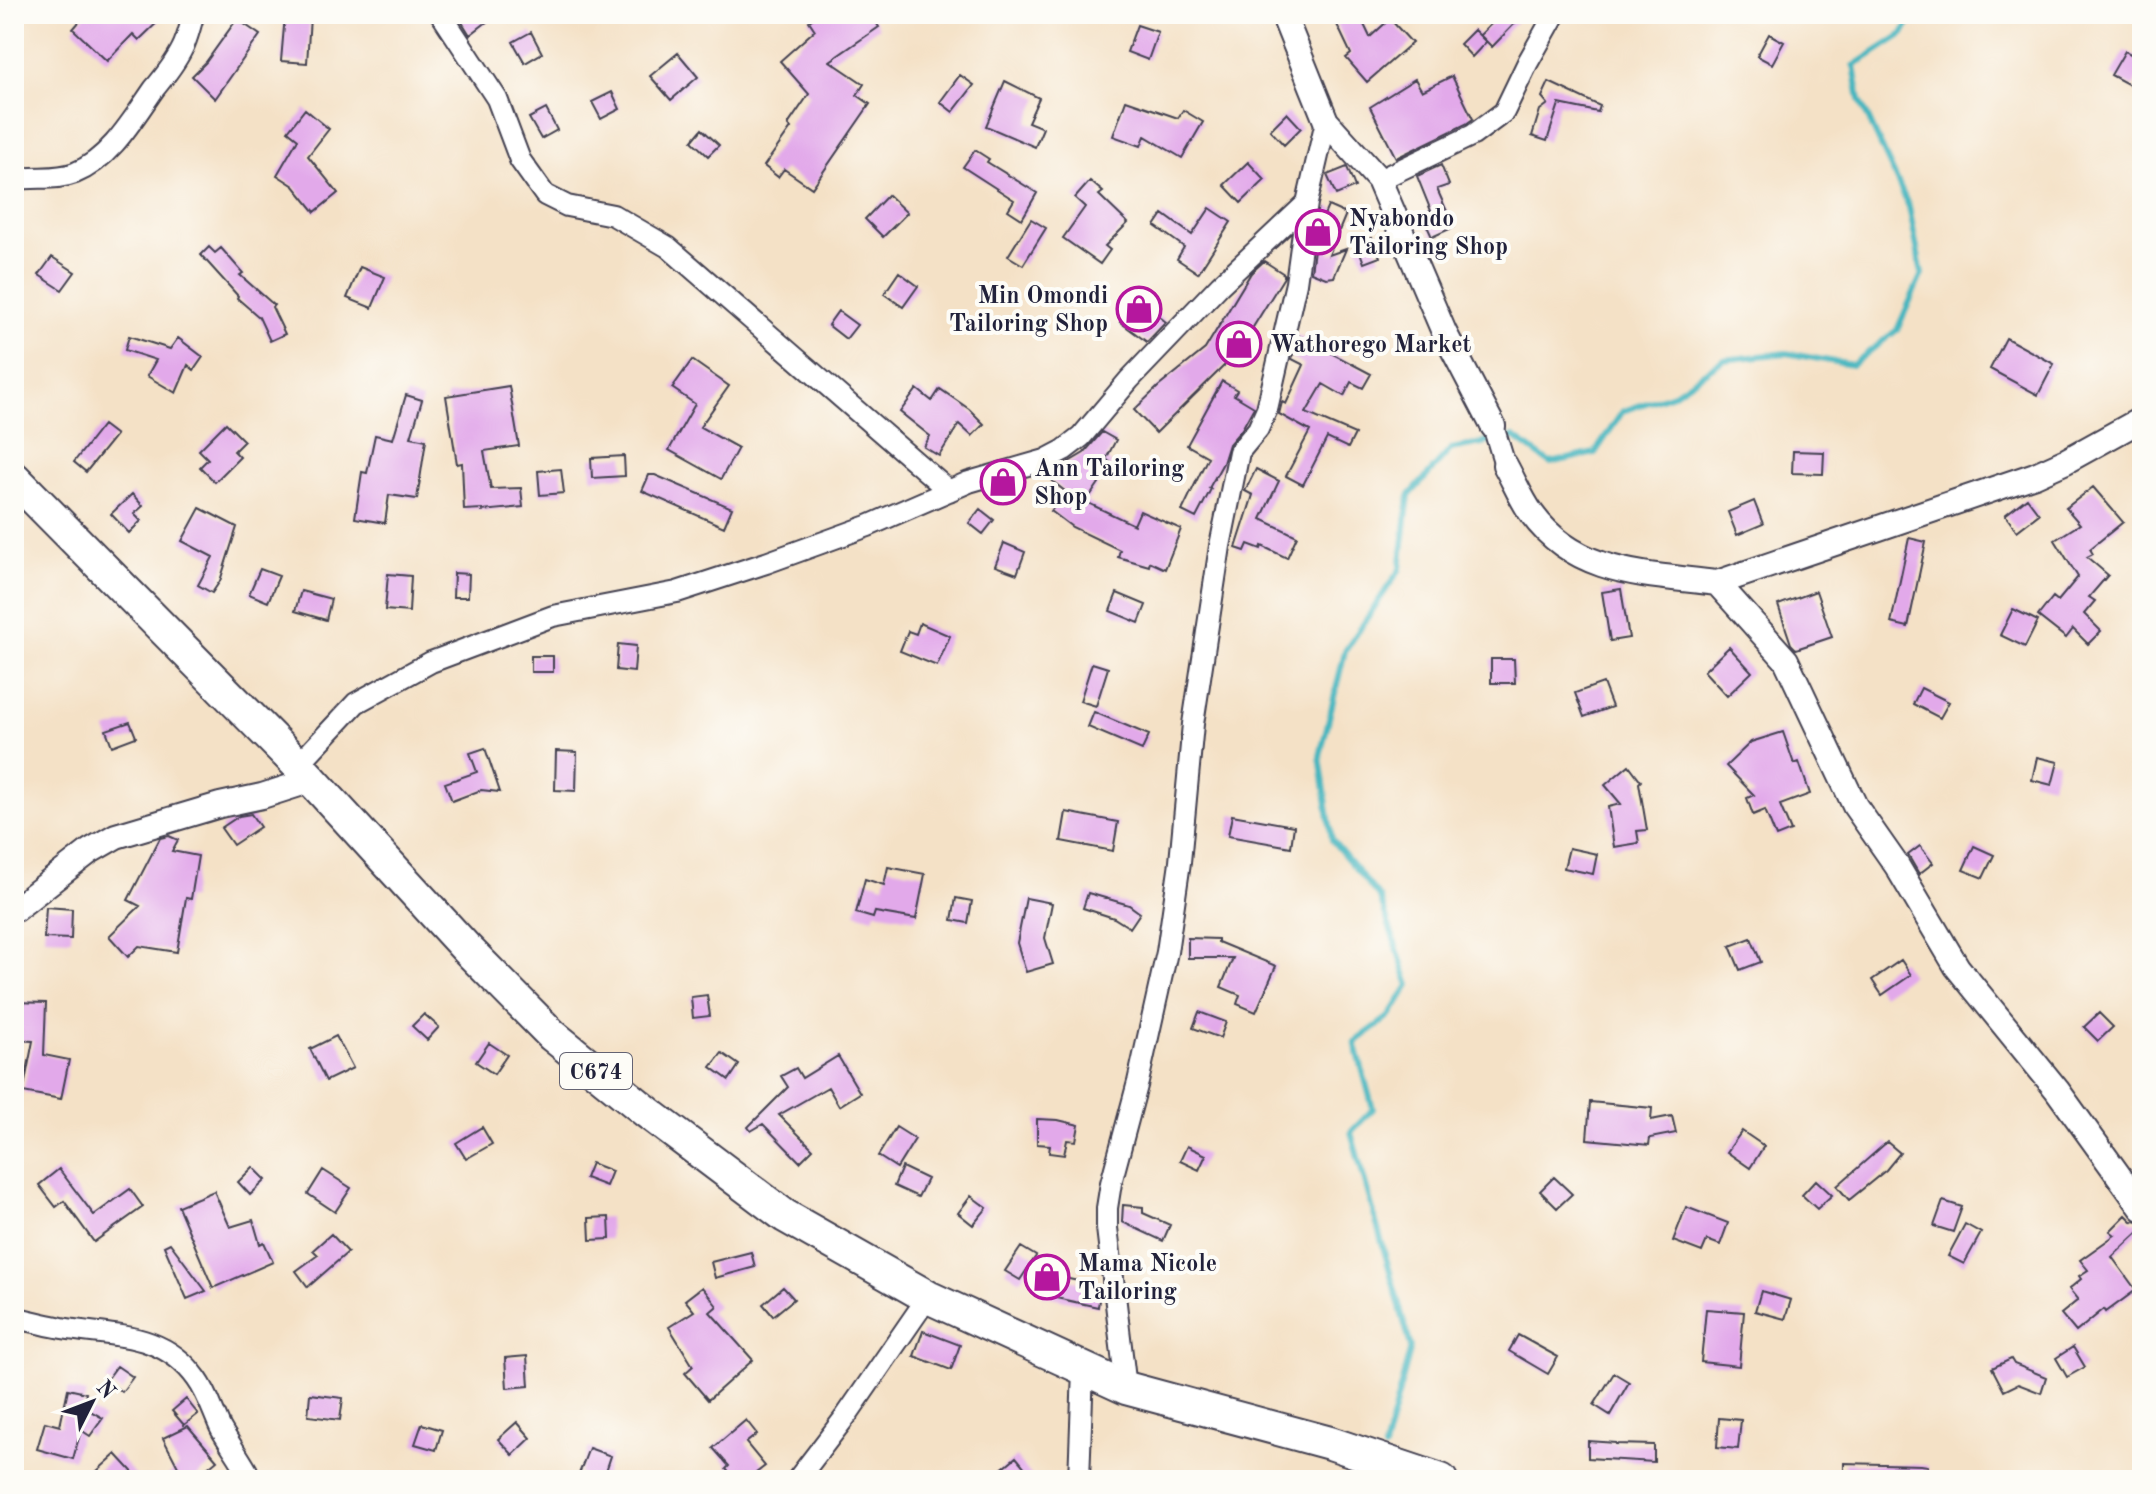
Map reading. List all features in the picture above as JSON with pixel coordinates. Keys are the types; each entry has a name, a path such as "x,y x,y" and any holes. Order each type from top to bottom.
{"main road":[{"name":"C674","path":"14,478 305,772 466,948 552,1035 647,1112 785,1216 928,1297 1110,1373 1431,1477"}],"street":[{"path":"14,180 71,175 100,157 119,137 172,66 183,48 194,14"},
{"path":"441,14 497,99 520,160 545,195 567,206 613,215 668,247 949,491"},
{"path":"1283,14 1326,121 1379,180 1444,332 1493,426 1505,465 1532,514 1557,540 1581,558 1615,570 1717,583 2035,475 2139,424"},
{"path":"1379,180 1473,135 1504,112 1555,14"},
{"path":"1079,1480 1110,1373 1107,1208 1167,952 1180,862 1193,724 1220,546 1239,452 1258,429 1267,409 1296,283 1307,203 1326,121"},
{"path":"14,910 90,851 116,836 220,805 262,796 305,772 356,703 431,662 553,616 677,592 766,563 868,526 969,482 1045,460 1064,450 1081,437 1129,380 1190,317 1307,203"},
{"path":"1717,583 1786,660 1855,806 1897,866 1957,967 2057,1090 2142,1208"},
{"path":"797,1480 846,1416 928,1297"},
{"path":"14,1317 62,1328 144,1340 175,1355 206,1392 221,1428 247,1471"}],"building":[{"path":"86,14 166,14 139,40 133,34 107,61 73,29"},
{"path":"457,14 497,14 470,35"},
{"path":"820,14 870,14 879,27 830,61 864,84 857,95 870,104 812,188 784,169 778,177 764,166 791,128 788,125 809,94 780,61 815,30 809,21"},
{"path":"1332,14 1359,14 1370,37 1390,19 1412,43 1367,82 1346,58 1351,54"},
{"path":"1501,14 1524,14 1492,47 1480,35"},
{"path":"285,15 310,17 307,63 281,61"},
{"path":"237,19 260,35 215,99 192,76"},
{"path":"1137,25 1158,32 1148,60 1127,52"},
{"path":"1474,30 1486,42 1472,57 1460,44"},
{"path":"531,32 542,53 525,63 513,42"},
{"path":"1769,34 1784,42 1772,64 1757,56"},
{"path":"2125,51 2142,60 2142,69 2133,87 2111,75"},
{"path":"678,53 698,77 671,100 650,76"},
{"path":"960,75 974,85 953,112 940,102"},
{"path":"1452,76 1473,119 1396,158 1370,107 1415,79 1422,91"},
{"path":"1005,81 1039,98 1028,122 1043,128 1035,147 986,126"},
{"path":"1549,82 1600,106 1598,112 1559,104 1547,141 1532,136 1540,110 1548,104 1542,97"},
{"path":"612,92 620,109 601,119 592,102"},
{"path":"1126,100 1178,118 1183,110 1203,122 1182,158 1145,136 1141,146 1113,136"},
{"path":"305,109 329,129 308,156 338,193 315,212 294,186 277,175 298,139 288,131"},
{"path":"546,109 557,130 541,139 529,118"},
{"path":"1287,113 1301,128 1284,145 1270,130"},
{"path":"702,129 719,145 708,156 692,141"},
{"path":"975,150 989,159 987,162 1037,193 1022,219 1008,210 1014,200 963,167"},
{"path":"1248,162 1265,180 1241,203 1224,185"},
{"path":"1441,165 1449,185 1437,189 1454,227 1432,237 1422,215 1431,211 1417,176"},
{"path":"1347,167 1355,187 1336,195 1327,175"},
{"path":"1090,181 1103,192 1099,195 1128,223 1105,246 1110,250 1100,264 1063,238 1085,207 1075,198"},
{"path":"888,195 907,213 883,237 865,219"},
{"path":"1328,206 1346,214 1329,255 1346,249 1334,277 1326,278 1311,272 1316,234"},
{"path":"1210,208 1231,222 1198,273 1177,259 1184,247 1155,226 1163,214 1192,235"},
{"path":"1031,219 1046,228 1023,265 1008,256"},
{"path":"1372,238 1380,257 1364,263 1357,244"},
{"path":"209,247 215,253 221,248 243,273 240,275 274,305 272,307 285,334 270,341 259,317 237,298 201,255"},
{"path":"52,257 75,272 62,290 39,275"},
{"path":"1264,261 1284,277 1237,353 1156,433 1134,410 1205,349 1251,273"},
{"path":"360,267 385,277 372,308 347,298"},
{"path":"899,272 918,286 903,307 884,294"},
{"path":"1138,299 1166,322 1147,342 1120,322"},
{"path":"838,311 857,325 846,339 828,325"},
{"path":"1297,335 1371,374 1363,388 1351,382 1344,396 1323,384 1306,413 1355,434 1348,448 1327,438 1303,485 1286,476 1310,431 1279,414 1282,402 1286,404 1304,365 1292,359"},
{"path":"129,336 170,349 178,338 203,357 194,370 188,365 176,393 147,376 156,360 125,350"},
{"path":"2006,338 2054,364 2038,395 1990,369"},
{"path":"692,360 729,386 700,427 738,448 721,479 669,450 695,404 672,388"},
{"path":"1222,381 1237,390 1234,395 1254,407 1229,444 1196,518 1182,511 1208,457 1187,445"},
{"path":"509,386 519,446 484,451 491,489 521,488 523,507 464,510 462,463 457,464 446,396"},
{"path":"917,389 932,401 940,389 969,409 984,424 972,436 959,424 939,456 924,447 930,436 900,412"},
{"path":"406,395 422,400 411,437 426,440 417,499 389,495 385,523 355,518 362,472 367,473 375,435 393,439"},
{"path":"226,423 244,441 234,451 240,457 215,482 200,467 208,459 199,450"},
{"path":"103,425 116,435 86,472 74,462"},
{"path":"1102,432 1116,440 1106,459 1112,464 1086,502 1134,525 1140,511 1181,529 1165,569 1150,562 1149,566 1118,557 1120,550 1072,527 1051,511 1066,492 1052,481 1064,465 1084,453"},
{"path":"1793,451 1824,452 1823,474 1792,473"},
{"path":"624,456 625,476 592,478 591,458"},
{"path":"561,469 564,493 540,495 538,471"},
{"path":"1256,469 1279,481 1261,519 1297,536 1287,558 1262,546 1261,549 1248,544 1245,551 1236,548 1253,495 1245,491"},
{"path":"649,475 732,508 724,527 642,491"},
{"path":"2093,487 2123,522 2090,549 2093,554 2087,557 2108,575 2089,597 2095,601 2084,614 2101,631 2088,644 2073,629 2066,638 2038,616 2053,597 2058,601 2078,577 2055,540 2080,524 2066,508"},
{"path":"132,494 143,506 134,514 141,521 129,533 111,514"},
{"path":"2027,498 2039,514 2017,531 2005,515"},
{"path":"1754,501 1763,524 1737,535 1728,512"},
{"path":"200,508 237,527 220,581 212,593 198,585 213,557 182,541"},
{"path":"980,509 994,520 983,534 969,523"},
{"path":"1909,538 1926,542 1908,627 1891,623"},
{"path":"1004,543 1025,552 1017,574 995,566"},
{"path":"260,569 279,576 268,602 249,594"},
{"path":"454,573 469,574 468,597 453,597"},
{"path":"388,574 411,576 409,612 385,610"},
{"path":"1621,589 1629,638 1610,641 1602,592"},
{"path":"301,591 331,599 326,620 295,611"},
{"path":"1816,591 1832,637 1796,649 1791,644 1778,605"},
{"path":"1117,593 1146,605 1139,623 1110,611"},
{"path":"2013,609 2038,621 2025,647 2000,635"},
{"path":"920,623 950,636 937,666 900,651 908,631 916,634"},
{"path":"618,644 636,646 634,672 616,670"},
{"path":"1729,647 1752,672 1727,696 1704,671"},
{"path":"531,656 553,656 553,672 531,672"},
{"path":"1491,659 1514,659 1515,683 1491,683"},
{"path":"1092,663 1108,668 1096,706 1080,701"},
{"path":"1603,683 1612,707 1584,717 1575,693"},
{"path":"1921,688 1949,702 1940,718 1913,704"},
{"path":"1094,712 1149,735 1142,750 1088,727"},
{"path":"130,722 136,737 112,746 106,730"},
{"path":"1783,732 1794,764 1799,762 1810,794 1780,805 1791,831 1776,837 1765,810 1753,815 1747,798 1754,795 1726,766 1751,742"},
{"path":"485,748 500,792 481,790 452,801 445,783 477,772 470,753"},
{"path":"556,751 577,752 576,791 555,790"},
{"path":"2037,757 2058,762 2052,785 2032,780"},
{"path":"1629,765 1641,781 1647,830 1637,831 1639,843 1614,847 1608,807 1621,804 1605,785"},
{"path":"1066,812 1118,822 1113,851 1061,841"},
{"path":"251,814 260,827 233,845 221,828 239,816"},
{"path":"1232,815 1294,826 1291,847 1228,836"},
{"path":"169,836 178,840 172,851 198,856 191,899 186,898 177,952 139,946 128,957 109,936 140,906 128,900 160,838"},
{"path":"1920,846 1933,863 1919,874 1908,855"},
{"path":"1974,846 1994,855 1983,878 1963,870"},
{"path":"1569,848 1597,854 1593,874 1564,868"},
{"path":"888,867 925,874 916,919 875,912 873,918 856,913 865,879 884,885"},
{"path":"1088,893 1129,905 1140,913 1130,928 1114,918 1083,908"},
{"path":"956,898 972,901 968,923 952,920"},
{"path":"1026,898 1052,903 1045,938 1053,964 1026,972 1017,943"},
{"path":"46,907 72,909 71,939 44,938"},
{"path":"1188,938 1218,939 1218,942 1276,966 1256,1012 1237,1004 1240,995 1221,987 1233,958 1188,958"},
{"path":"1751,938 1761,962 1740,970 1730,946"},
{"path":"1901,960 1911,975 1882,995 1872,980"},
{"path":"707,995 710,1016 693,1018 691,997"},
{"path":"14,1002 46,1003 44,1055 69,1060 61,1099 23,1092 33,1041 14,1040"},
{"path":"1199,1012 1226,1022 1220,1038 1193,1028"},
{"path":"2099,1013 2113,1027 2098,1041 2084,1027"},
{"path":"424,1014 439,1027 427,1040 412,1026"},
{"path":"336,1036 353,1068 326,1081 310,1049"},
{"path":"489,1043 507,1055 494,1074 476,1062"},
{"path":"722,1053 739,1065 729,1080 711,1067"},
{"path":"838,1056 860,1093 839,1106 828,1087 779,1115 813,1149 800,1162 763,1124 751,1131 748,1127 788,1087 781,1076 796,1068 802,1078"},
{"path":"1590,1102 1652,1108 1651,1120 1672,1116 1676,1133 1650,1138 1649,1145 1587,1139"},
{"path":"1037,1119 1079,1125 1076,1141 1067,1140 1064,1155 1049,1153 1050,1145 1037,1144"},
{"path":"482,1127 492,1144 466,1159 456,1143"},
{"path":"896,1127 915,1139 897,1168 878,1156"},
{"path":"1742,1131 1764,1146 1750,1168 1727,1152"},
{"path":"1887,1142 1900,1153 1886,1170 1849,1200 1837,1186"},
{"path":"1187,1146 1206,1155 1199,1170 1180,1161"},
{"path":"591,1163 612,1171 606,1186 585,1178"},
{"path":"253,1167 266,1180 250,1195 238,1182"},
{"path":"902,1167 927,1179 918,1197 894,1186"},
{"path":"59,1169 94,1215 130,1189 143,1207 94,1242 64,1201 56,1207 39,1185"},
{"path":"323,1170 351,1188 335,1212 308,1194"},
{"path":"1554,1177 1572,1194 1557,1208 1540,1191"},
{"path":"1816,1180 1832,1195 1817,1209 1802,1195"},
{"path":"214,1191 230,1227 253,1220 260,1244 264,1242 273,1262 213,1288 178,1206"},
{"path":"971,1196 987,1208 973,1225 958,1213"},
{"path":"1943,1201 1962,1207 1953,1232 1934,1226"},
{"path":"1123,1205 1143,1207 1143,1213 1170,1225 1163,1241 1122,1222"},
{"path":"1686,1207 1728,1223 1720,1245 1707,1240 1702,1252 1673,1241"},
{"path":"2126,1215 2133,1222 2142,1223 2142,1229 2112,1257 2136,1290 2106,1312 2104,1309 2076,1332 2061,1314 2078,1300 2069,1289 2088,1270 2080,1260 2115,1235 2110,1231"},
{"path":"609,1217 610,1239 590,1240 589,1218"},
{"path":"1965,1224 1981,1233 1964,1264 1948,1256"},
{"path":"331,1234 348,1252 308,1287 296,1271 318,1255 313,1250"},
{"path":"170,1243 206,1291 187,1299 164,1246"},
{"path":"1021,1247 1036,1256 1020,1280 1005,1271"},
{"path":"751,1252 755,1267 715,1278 711,1262"},
{"path":"1046,1274 1101,1286 1098,1307 1042,1295"},
{"path":"702,1287 717,1306 710,1312 753,1360 708,1400 685,1373 693,1366 669,1327 694,1311 685,1300"},
{"path":"783,1287 794,1299 773,1316 763,1304"},
{"path":"1761,1291 1791,1300 1785,1319 1755,1311"},
{"path":"1706,1309 1744,1312 1739,1366 1701,1362"},
{"path":"923,1331 960,1345 951,1370 914,1356"},
{"path":"1518,1335 1558,1357 1548,1374 1509,1351"},
{"path":"2073,1347 2085,1367 2067,1377 2056,1358"},
{"path":"527,1356 529,1386 507,1388 505,1358"},
{"path":"2011,1359 2014,1364 2046,1377 2041,1393 2018,1384 2004,1391 1992,1368"},
{"path":"117,1366 133,1377 122,1392 106,1381"},
{"path":"1614,1373 1629,1382 1610,1415 1594,1405"},
{"path":"68,1389 86,1393 83,1407 103,1418 90,1436 81,1430 73,1459 37,1449 45,1422 60,1426"},
{"path":"310,1394 343,1398 340,1420 308,1416"},
{"path":"186,1399 198,1414 184,1425 172,1411"},
{"path":"1719,1418 1741,1420 1738,1449 1717,1447"},
{"path":"746,1420 757,1434 746,1443 765,1466 747,1480 735,1480 726,1469 729,1466 713,1448"},
{"path":"517,1422 531,1438 513,1455 498,1439"},
{"path":"422,1424 442,1430 436,1450 415,1444"},
{"path":"188,1426 217,1460 193,1480 163,1480 178,1467 163,1438"},
{"path":"1588,1441 1654,1445 1654,1462 1588,1458"},
{"path":"589,1448 611,1456 603,1480 579,1474"},
{"path":"116,1454 140,1480 105,1480 97,1471"},
{"path":"1016,1457 1035,1480 988,1480"},
{"path":"1844,1463 1928,1466 1928,1480 1844,1480"}],"waterway":[{"path":"1384,1449 1411,1347 1351,1132 1373,1109 1355,1042 1390,1016 1409,985 1380,898 1332,840 1320,756 1345,651 1400,569 1409,496 1451,449 1514,437 1550,463 1595,453 1623,411 1673,394 1723,360 1786,353 1852,365 1897,330 1922,274 1909,207 1860,100 1854,66 1903,34 1914,14"},
{"path":"1375,1480 1379,1467"}],"place":[{"name":"Nyabondo Tailoring Shop","path":"1318,232"},
{"name":"Min Omondi Tailoring Shop","path":"1139,309"},
{"name":"Wathorego Market","path":"1239,344"},
{"name":"Ann Tailoring Shop","path":"1003,482"},
{"name":"Mama Nicole Tailoring","path":"1047,1277"}]}
